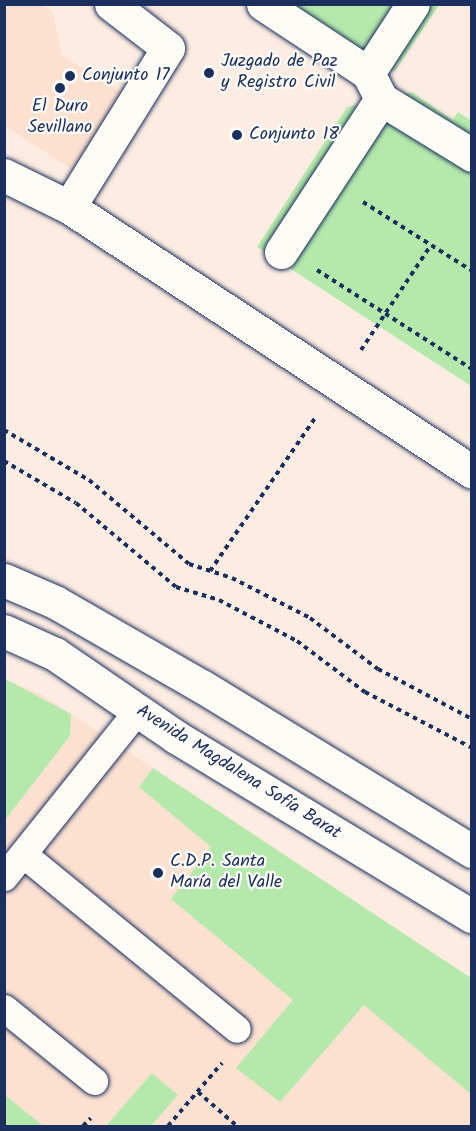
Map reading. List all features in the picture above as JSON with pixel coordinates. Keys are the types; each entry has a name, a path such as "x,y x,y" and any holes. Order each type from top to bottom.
{"street":[{"path":"69,207 168,48 111,4"},
{"path":"263,4 471,155"},
{"path":"282,250 328,180 413,4"},
{"path":"4,174 69,207 471,472"},
{"path":"4,580 55,602 203,687 471,851"},
{"name":"Avenida Magdalena Sofía Barat","path":"4,631 55,654 137,711 471,916"}],"lane":[{"path":"4,877 137,711"},
{"path":"23,855 237,1029"},
{"path":"4,1008 94,1081"}],"path":[{"path":"328,180 471,271"},
{"path":"359,353 387,315 431,245"},
{"path":"282,250 471,369"},
{"path":"210,571 318,412"},
{"path":"4,430 89,480 189,564 210,571 310,618 378,669 471,719"},
{"path":"4,461 76,503 176,587 219,600 297,641 365,692 471,748"},
{"path":"168,1126 243,1037 237,1029"},
{"path":"198,1092 237,1126"}],"shaded area":[{"name":"Conjunto 17","path":"4,5 43,5 53,12 62,56 136,100 87,179 5,126"},
{"name":"C.D.P. Santa María del Valle","path":"4,679 41,694 471,978 471,1126 5,1126"}],"green space":[{"path":"263,5 439,5 395,71 368,73"},
{"path":"412,92 453,120 458,112 472,121 471,386 257,247 347,107"},
{"path":"5,679 71,714 70,736 5,820"},
{"path":"153,768 471,978 471,1094 364,1005 280,1102 236,1068 293,1000 171,899 211,847 139,787"},
{"path":"152,1073 178,1095 151,1126 106,1126"},
{"path":"5,1095 43,1126 5,1126"}],"place":[{"name":"Juzgado de Paz y Registro Civil","path":"209,73"},
{"name":"Conjunto 17","path":"70,76"},
{"name":"El Duro Sevillano","path":"60,88"},
{"name":"Conjunto 18","path":"237,135"},
{"name":"C.D.P. Santa María del Valle","path":"158,873"}]}
